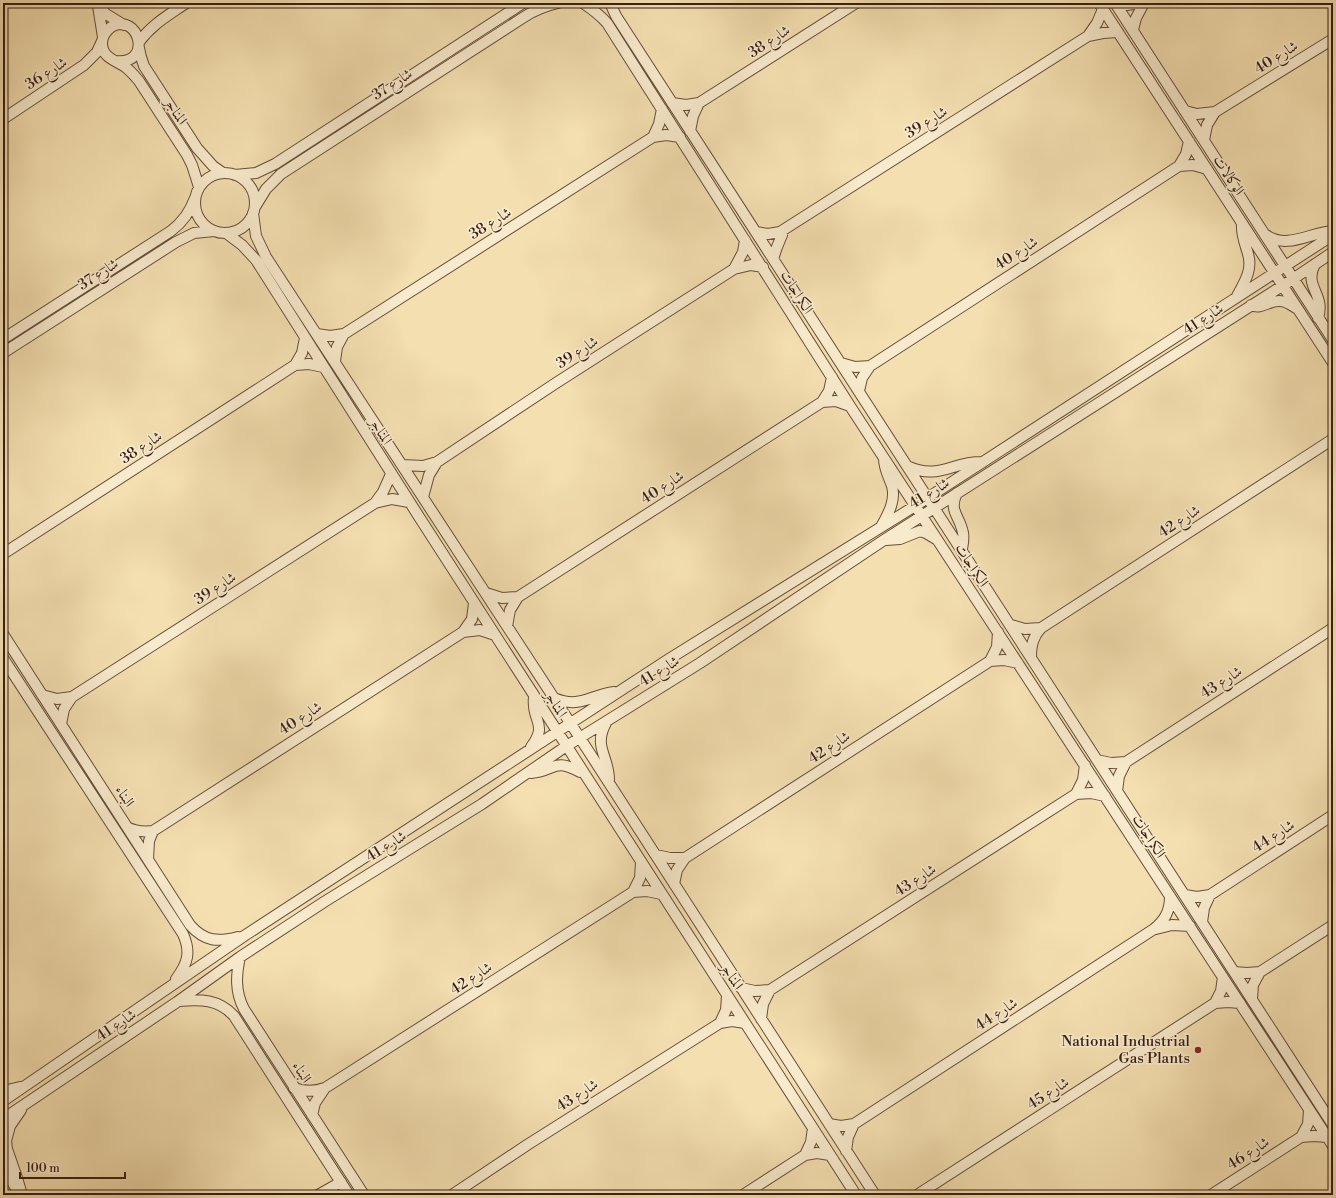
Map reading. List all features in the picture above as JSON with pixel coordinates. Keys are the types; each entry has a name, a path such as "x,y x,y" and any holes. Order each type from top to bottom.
{"street":[{"path":"158,21 127,26 117,25 111,27 106,31 102,46 107,57 114,61 127,61 137,53 139,45 151,27 186,3"},
{"name":"شارع 37","path":"234,175 256,172 276,164 523,3"},
{"name":"شارع 37","path":"254,210 266,189 281,174 524,17 541,8 558,3"},
{"name":"الكراجات","path":"583,3 592,8 607,24 850,406 884,455 915,506 1333,1146"},
{"name":"الكراجات","path":"610,3 616,16 690,131 935,507 1333,1125"},
{"name":"شارع 38","path":"672,103 686,105 699,103 856,3"},
{"path":"1115,3 1139,3"},
{"name":"الوكالات","path":"1115,3 1333,340"},
{"path":"1133,30 1136,18 1144,3"},
{"path":"97,5 110,17 134,31 138,36 139,45"},
{"path":"97,5 103,39"},
{"name":"الوكالات","path":"1101,6 1333,363"},
{"name":"شارع 39","path":"1088,36 1097,23 1101,6"},
{"name":"شارع 39","path":"780,232 1088,36 1118,32"},
{"name":"شارع 36","path":"3,119 84,65 97,52 103,39"},
{"name":"شارع 40","path":"1204,140 1207,125 1216,112 1333,39"},
{"name":"المناجر","path":"139,45 140,57 144,66 197,148 209,162 223,173"},
{"name":"شارع 36","path":"84,65 98,61 114,61"},
{"name":"المناجر","path":"114,61 124,66 139,81 187,155 199,187"},
{"path":"690,131 693,116 699,103"},
{"path":"653,136 659,124 662,109"},
{"name":"شارع 40","path":"1185,111 1197,114 1216,112"},
{"path":"653,136 666,135 680,137"},
{"name":"شارع 38","path":"317,334 330,336 344,334 653,136"},
{"path":"1179,166 1186,154 1189,141"},
{"path":"1179,166 1193,165 1207,169"},
{"name":"شارع 40","path":"859,391 862,378 870,366 1179,166"},
{"path":"223,173 234,175 245,181 252,190 255,201 254,210 247,223 238,230 226,233 214,231 204,225 197,215 195,210 195,198 199,187 212,176 223,173"},
{"name":"شارع 37","path":"3,339 171,231 186,217 195,198"},
{"name":"المناجر","path":"254,210 256,236 260,247 571,723 875,1195"},
{"path":"1236,298 1247,277 1250,266 1242,237 1242,223"},
{"name":"شارع 37","path":"3,353 176,242 194,233 214,231"},
{"path":"1265,235 1274,240 1292,241 1316,233 1333,231"},
{"path":"756,232 768,234 780,232 782,235 774,259"},
{"name":"المناجر","path":"226,233 242,245 256,260 390,474 557,732 565,748 856,1195"},
{"name":"شارع 41","path":"3,1101 244,936 669,659 915,506 1333,235"},
{"path":"734,269 741,258 745,240"},
{"name":"شارع 41","path":"3,1119 177,1002 240,957 324,902 482,804 580,738 700,663 884,540 1333,252"},
{"path":"1315,264 1311,273 1311,278 1320,302 1320,313 1318,318"},
{"name":"شارع 39","path":"402,464 416,466 437,462 556,383 734,269 751,265 763,267"},
{"path":"1251,306 1258,307 1280,301 1286,302 1298,310"},
{"path":"335,362 337,347 344,334"},
{"path":"295,365 302,352 305,338"},
{"path":"840,362 855,367 870,366"},
{"path":"295,365 309,364 323,367"},
{"name":"شارع 38","path":"3,554 295,365"},
{"path":"822,402 829,390 832,377"},
{"path":"822,402 836,401 850,406"},
{"name":"شارع 40","path":"518,597 822,402"},
{"name":"شارع 42","path":"1031,656 1032,641 1041,628 1333,439"},
{"path":"880,528 891,507 893,496 885,468 884,455"},
{"name":"شارع 39","path":"423,497 429,475 437,462"},
{"path":"907,466 918,470 934,472 967,462 983,462"},
{"name":"شارع 39","path":"375,503 383,492 390,474"},
{"path":"957,493 953,507 963,532 962,549"},
{"name":"شارع 39","path":"61,724 64,709 72,697 375,503 392,499 409,502"},
{"path":"884,540 900,539 920,532 926,533 937,539"},
{"path":"486,593 502,598 518,597"},
{"path":"507,626 510,610 518,597"},
{"name":"شارع 40","path":"153,831 463,632 472,618 474,603"},
{"path":"1011,625 1026,629 1041,628"},
{"name":"شارع 43","path":"1126,762 1333,628"},
{"name":"شارع 40","path":"463,632 480,630 495,636"},
{"path":"990,661 997,647 998,632"},
{"name":"البناء","path":"3,634 190,925 198,933 208,939 220,941 244,936"},
{"name":"البناء","path":"3,658 183,934 188,951 186,963 171,986"},
{"path":"990,661 1004,660 1018,663"},
{"name":"شارع 42","path":"674,884 677,870 685,858 990,661"},
{"name":"المناجر","path":"554,698 565,702 577,702 603,694 620,691"},
{"path":"42,695 57,699 72,697"},
{"path":"527,752 538,737 540,730 534,712 534,697"},
{"name":"المناجر","path":"607,721 601,735 600,742 607,766 608,782"},
{"path":"1097,760 1111,763 1126,762"},
{"path":"1118,791 1119,776 1126,762"},
{"path":"527,773 537,773 553,766 561,765 568,766 582,773"},
{"path":"1076,794 1083,780 1085,765"},
{"path":"1076,794 1091,793 1105,796"},
{"name":"شارع 43","path":"770,990 1076,794"},
{"name":"شارع 44","path":"1210,895 1333,815"},
{"path":"127,827 132,830 143,832 153,831 148,847 148,859"},
{"path":"656,855 670,858 685,858"},
{"path":"632,892 640,878 641,863"},
{"path":"632,892 647,891 661,894"},
{"name":"شارع 42","path":"294,1088 306,1092 319,1091 325,1088 632,892"},
{"path":"1185,895 1197,897 1210,895"},
{"path":"1202,922 1204,908 1210,895"},
{"name":"شارع 44","path":"854,1124 1154,929 1167,915 1170,906 1170,896"},
{"name":"شارع 44","path":"1154,929 1172,925 1190,926"},
{"path":"1234,972 1260,972 1333,925"},
{"name":"البناء","path":"240,957 236,984 241,1003 294,1088 364,1195"},
{"path":"1252,999 1253,985 1260,972"},
{"path":"1215,1004 1221,991 1223,977"},
{"path":"741,988 755,991 770,990"},
{"path":"761,1019 763,1004 770,990"},
{"path":"720,1023 726,1010 727,996"},
{"name":"البناء","path":"177,1002 206,1000 229,1010 349,1195"},
{"name":"شارع 45","path":"917,1195 1215,1004 1228,1002 1240,1003"},
{"name":"شارع 43","path":"452,1195 527,1145 720,1023 732,1021 745,1023"},
{"path":"3,1091 26,1086"},
{"name":"شارع 42","path":"312,1115 315,1103 325,1088"},
{"path":"21,1195 6,1141 10,1126 28,1101"},
{"path":"1321,1107 1333,1108"},
{"path":"1301,1137 1308,1124 1310,1110"},
{"path":"829,1124 841,1126 854,1124"},
{"path":"846,1151 848,1137 854,1124"},
{"path":"805,1155 811,1142 813,1128"},
{"path":"1301,1137 1327,1137"},
{"name":"شارع 46","path":"1211,1195 1301,1137"},
{"path":"743,1195 805,1155 817,1153 830,1155"},
{"path":"3,1167 21,1195"},
{"path":"318,1195 341,1182"}],"place":[{"name":"National Industrial Gas Plants","path":"1198,1050"}]}
